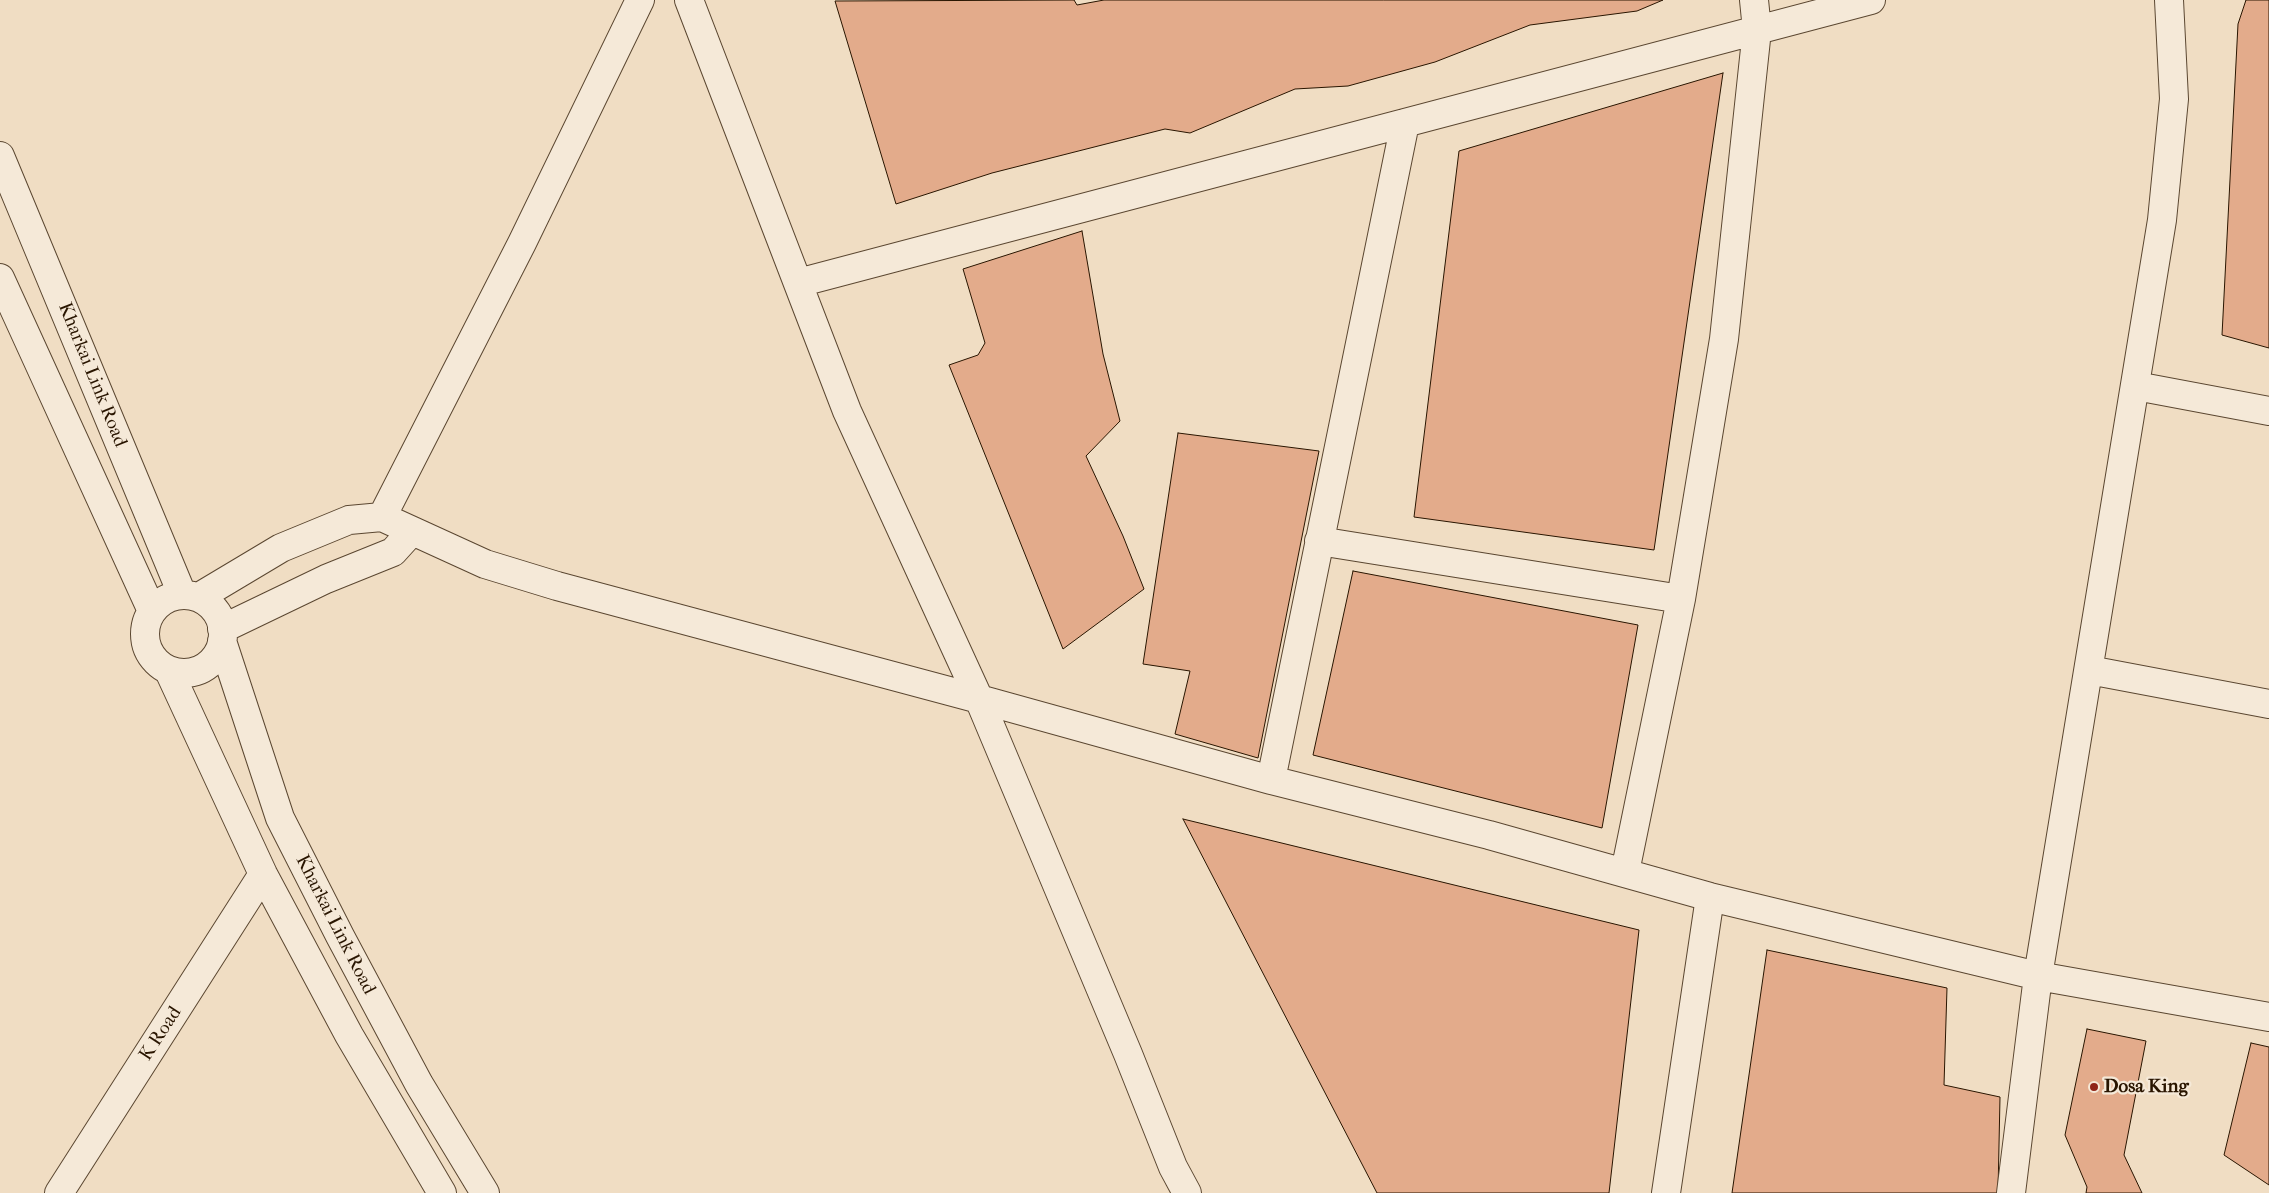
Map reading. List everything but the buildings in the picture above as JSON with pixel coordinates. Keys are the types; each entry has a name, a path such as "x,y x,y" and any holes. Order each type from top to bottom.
{"street":[{"path":"382,517 522,243 640,0"},
{"path":"689,0 847,411 979,699 1128,1054 1173,1167 1187,1193"},
{"path":"1625,872 1681,599 1724,338 1757,30 1754,0"},
{"path":"798,284 1871,0"},
{"path":"2011,1193 2038,976 2162,220 2174,99 2169,0"},
{"path":"1271,780 1405,123"},
{"name":"Kharkai Link Road","path":"0,156 190,596 210,605 218,615 222,635 280,818 419,1084 485,1193"},
{"path":"0,278 152,610 164,599 190,596 281,548 349,520 382,517 485,564 558,586 1271,780 1489,835 1710,897 2038,976 2269,1017"},
{"path":"2136,386 2269,411"},
{"path":"169,671 186,674 202,668 215,657 222,635 326,579 393,552 412,530"},
{"path":"1319,541 1681,599"},
{"name":"Kharkai Link Road","path":"152,610 145,627 146,645 154,660 169,671 263,874 349,1035 442,1193"},
{"path":"2089,670 2269,704"},
{"name":"K Road","path":"59,1193 263,874"},
{"path":"1666,1193 1710,897"}],"place":[{"name":"Dosa King","path":"2094,1087"}]}
